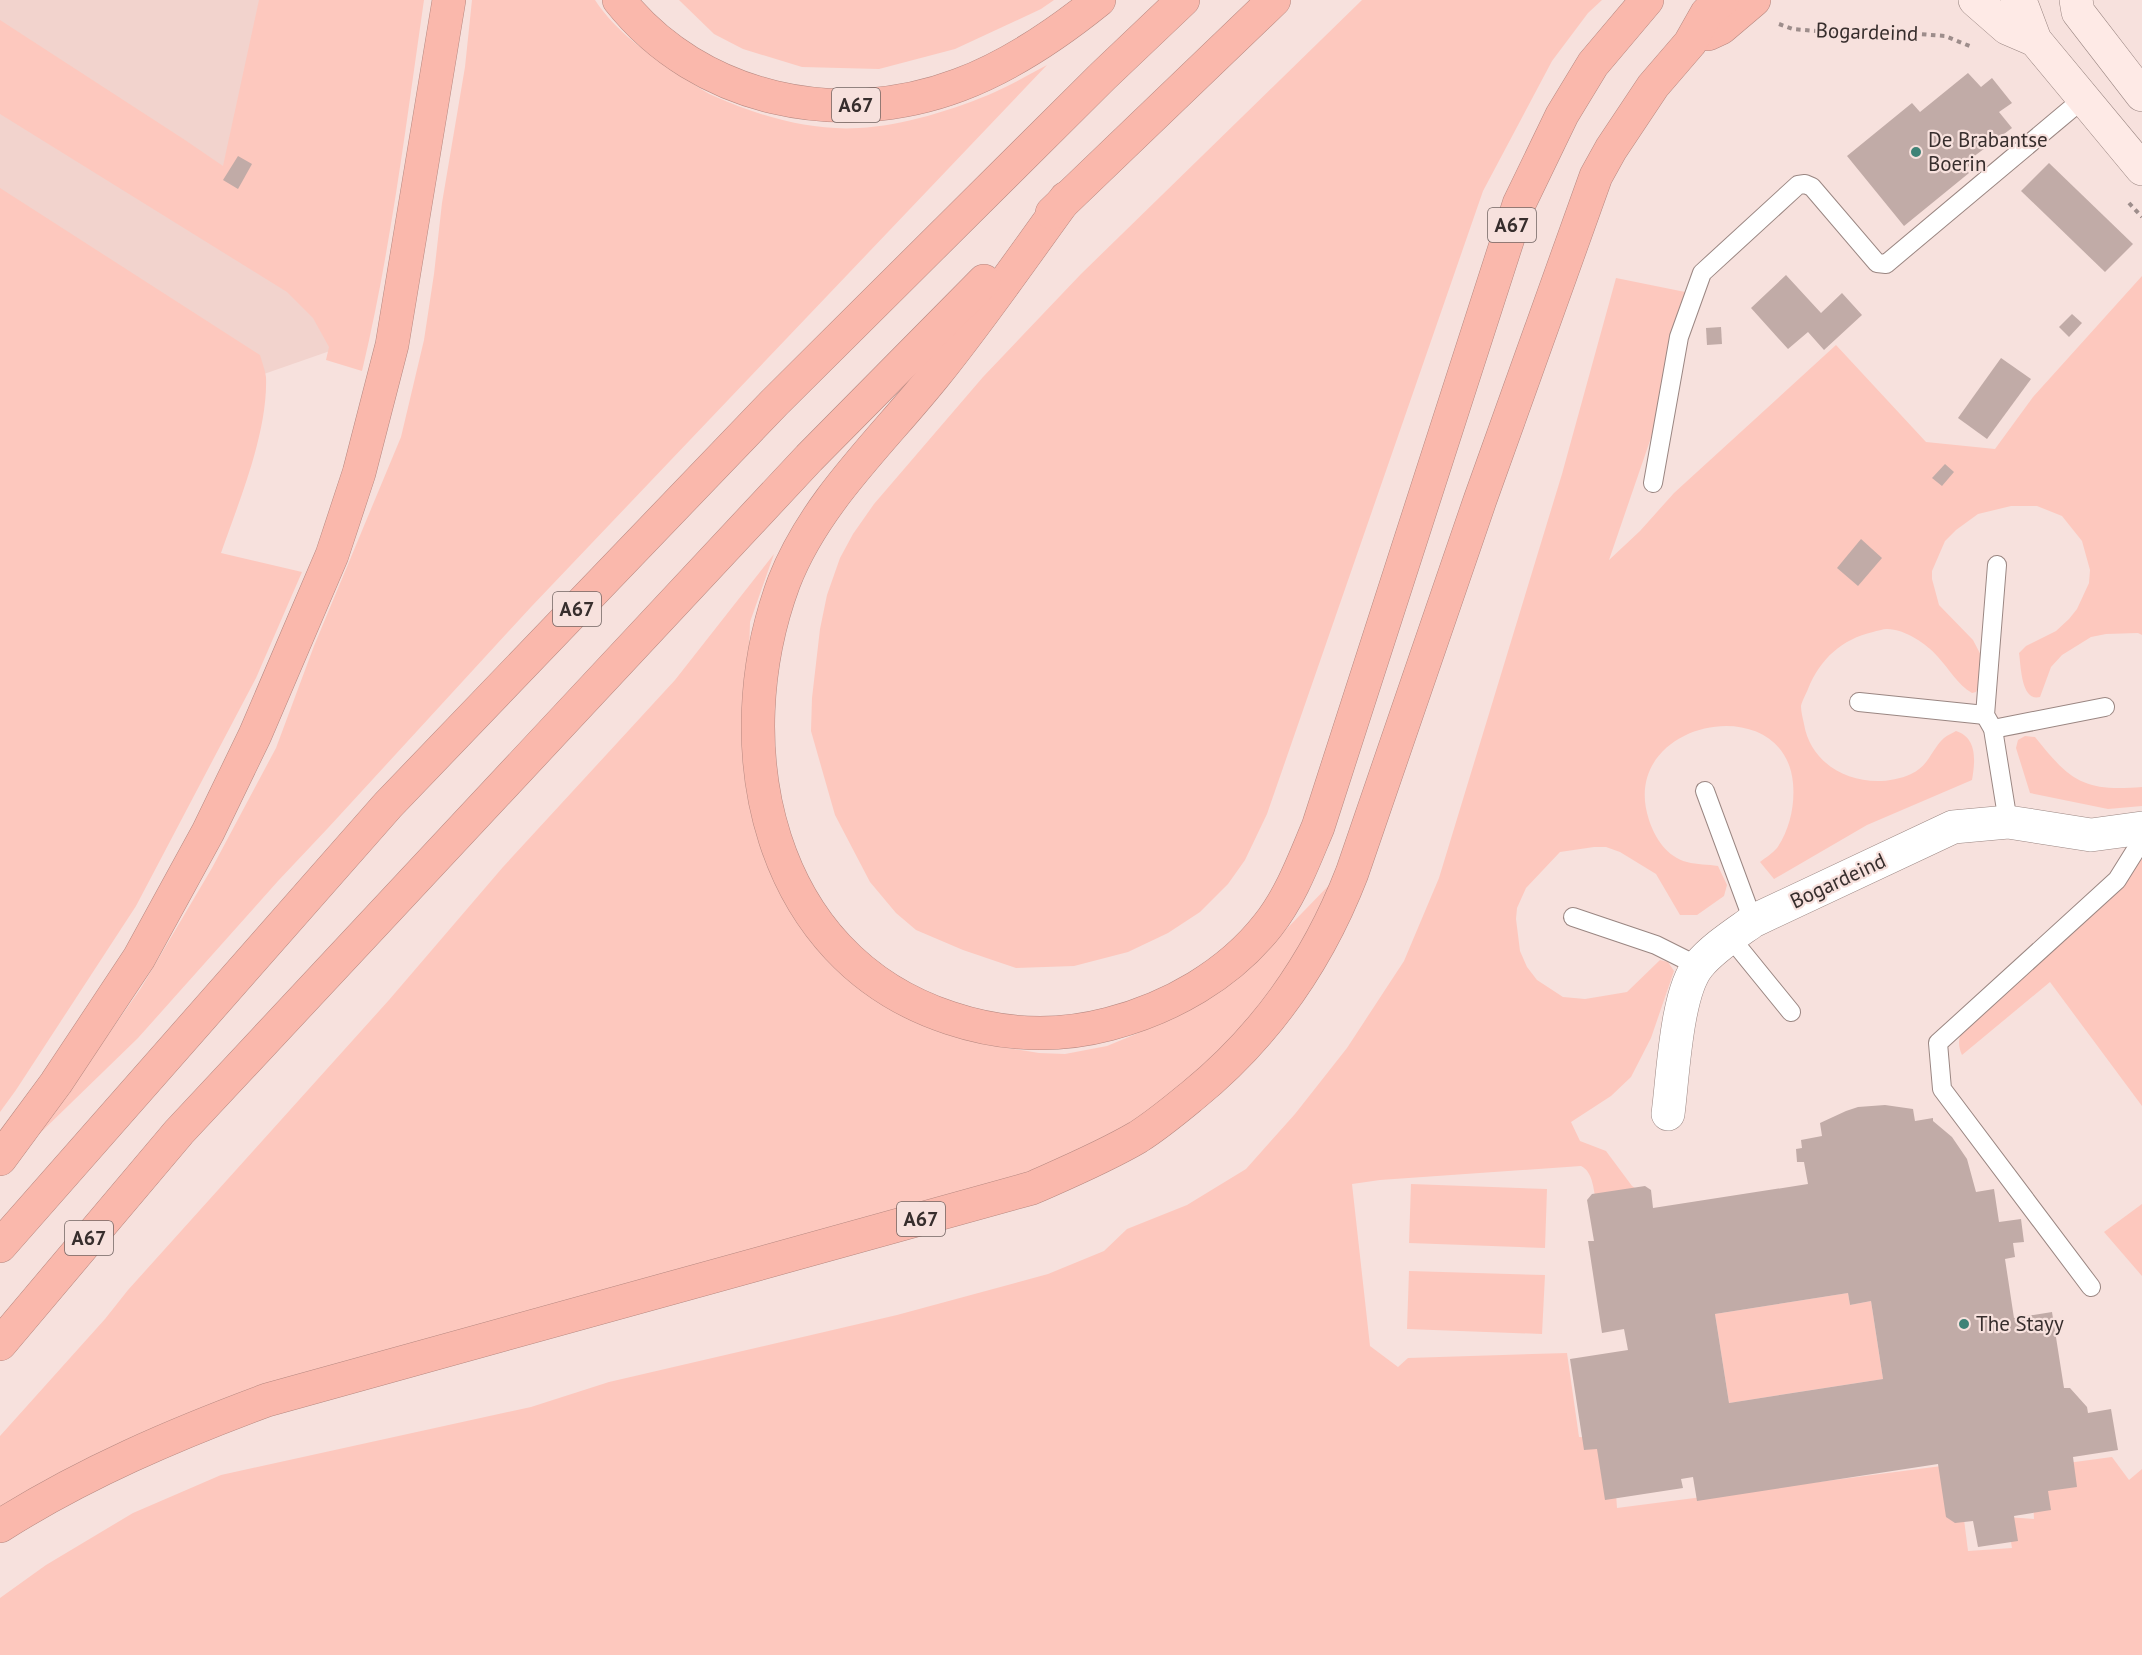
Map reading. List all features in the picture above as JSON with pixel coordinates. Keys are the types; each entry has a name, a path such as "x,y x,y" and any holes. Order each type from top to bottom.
{"highway":[{"path":"0,1159 56,1083 139,958 202,843 255,735 332,555 359,473 392,345 449,0"},
{"name":"A67","path":"619,0 651,33 679,55 709,74 736,86 768,97 802,103 867,105 927,94 967,81 1026,51 1061,29 1099,0"},
{"name":"A67","path":"0,1246 396,797 774,403 1094,84 1183,0"},
{"name":"A67","path":"0,1344 179,1132 809,458 1066,198 1274,0"},
{"name":"A67","path":"1066,198 936,374 817,518 784,582 762,664 757,703 761,787 770,825 784,865 823,929 853,962 884,985 923,1009 983,1028 1060,1034 1136,1017 1192,991 1222,970 1251,945 1270,923 1286,898 1318,827 1519,204 1562,115 1593,64 1647,0"},
{"name":"A67","path":"0,1526 73,1484 133,1454 204,1423 267,1400 1032,1188 1110,1152 1140,1135 1211,1080 1242,1051 1271,1018 1317,950 1337,912 1480,500 1596,176 1653,86 1690,43 1721,28 1743,0"}],"main road":[{"path":"1975,0 2007,28 2036,40"},
{"path":"2017,0 2024,8 2036,40 2142,169"},
{"path":"2070,4 2142,95"}],"street":[{"name":"Bogardeind","path":"1668,1114 1683,999 1698,966 1741,929 1953,827 2008,822 2091,836 2142,828"}],"lane":[{"path":"1653,483 1679,337 1702,273 1798,185 1805,184 1812,187 1876,263 1886,264 2084,98"},
{"path":"1997,565 1989,722 2008,822"},
{"path":"1859,702 1989,722 2105,707"},
{"path":"1706,791 1741,929 1791,1012"},
{"path":"2091,1287 1942,1089 1938,1043 2117,880 2142,840"},
{"path":"1573,917 1656,945 1698,966"}],"path":[{"name":"Bogardeind","path":"1743,0 1771,21 1793,29 1839,33 1928,34 1945,36 1974,48"}],"shaded area":[{"path":"0,0 331,0 347,345 244,381 0,238"},
{"path":"259,0 424,0 390,233 362,371 326,360 329,347 313,318 287,292 0,114 0,20 223,166"},
{"path":"472,0 595,0 603,12 633,42 705,92 766,116 822,127 875,127 928,116 995,92 1047,65 531,607 278,881 138,1038 36,1137 141,988 212,868 276,748 314,646 401,437 424,340 442,203 465,67"},
{"path":"679,0 1054,0 1041,9 955,49 879,69 802,67 743,49 714,34"},
{"path":"1362,0 1602,0 1588,13 1552,61 1483,191 1267,814 1245,860 1228,884 1200,912 1168,933 1128,952 1074,966 1016,968 963,950 916,930 896,913 870,882 835,815 811,731 812,698 820,629 827,595 840,558 874,504 983,377 1081,274"},
{"path":"0,188 260,355 266,377 262,421 244,489 221,553 302,572 256,678 136,906 0,1112"},
{"path":"2142,276 2142,635 2138,633 2106,634 2091,637 2062,655 2051,667 2040,697 2029,694 2023,682 2019,653 2026,646 2056,631 2077,609 2089,583 2090,570 2082,541 2062,516 2037,506 2011,506 1978,514 1945,541 1932,571 1939,605 1973,640 1985,663 1985,672 1976,692 1972,693 1962,685 1922,642 1908,634 1885,629 1862,635 1833,652 1813,678 1801,706 1809,741 1818,755 1830,766 1845,774 1878,781 1911,774 1922,767 1944,738 1956,731 1963,734 1972,745 1974,766 1972,780 1867,825 1774,879 1760,862 1777,848 1791,817 1793,783 1783,753 1762,734 1735,726 1705,728 1678,739 1656,759 1645,786 1649,820 1658,840 1673,856 1691,863 1718,866 1727,885 1724,896 1697,915 1680,915 1656,874 1620,852 1606,847 1560,852 1526,888 1517,908 1520,951 1527,967 1537,980 1563,997 1585,999 1627,992 1660,960 1668,962 1674,971 1651,1038 1631,1077 1611,1096 1571,1122 1580,1141 1606,1151 1632,1186 1651,1199 1596,1200 1590,1176 1581,1166 1352,1184 1370,1346 1398,1367 1408,1358 1567,1353 1579,1437 1612,1438 1617,1508 1957,1464 1968,1551 2012,1548 2007,1517 2034,1519 2031,1468 2112,1457 2129,1480 2142,1469 2142,1655 0,1655 0,1598 46,1565 133,1513 221,1475 531,1407 609,1382 897,1315 1048,1274 1104,1251 1127,1229 1187,1205 1246,1169 1295,1114 1347,1048 1404,961 1439,878 1562,474 1616,278 1700,295 1609,560 1640,531 1674,493 1836,345 1926,442 1995,449 2033,397"},
{"path":"774,554 750,622 746,758 796,901 989,1045 1039,1053 1065,1054 1107,1046 1136,1034 1196,1003 1267,949 1334,880 1309,945 1251,1023 1166,1103 1092,1148 1031,1174 281,1384 0,1513 0,1436 389,1000 503,867 675,680"},
{"path":"2025,736 2035,737 2058,764 2080,780 2106,787 2142,787 2142,806 2108,809 2030,793 2016,748 2018,740"},
{"path":"2142,846 2142,1106 2050,982 1962,1055 1959,1046 1960,1038 1967,1023"},
{"path":"1411,1184 1547,1189 1545,1248 1409,1243"},
{"path":"2142,1204 2142,1276 2104,1232"},
{"path":"1409,1271 1545,1275 1542,1334 1407,1329"},
{"path":"1848,1293 1850,1305 1871,1301 1883,1379 1729,1403 1715,1314"}],"building":[{"name":"De Brabantse Boerin","path":"1968,73 1981,87 1992,78 2012,103 1999,112 2012,128 1969,160 1972,164 1965,169 1969,173 1904,226 1847,156 1912,103 1920,112"},
{"path":"238,156 252,164 238,189 223,180"},
{"path":"2049,163 2133,244 2105,272 2021,191"},
{"path":"1786,275 1821,313 1842,293 1862,315 1824,350 1808,332 1788,349 1751,308"},
{"path":"2072,314 2082,323 2069,337 2059,327"},
{"path":"1721,327 1722,344 1707,345 1706,328"},
{"path":"2001,358 2031,379 1987,439 1958,418"},
{"path":"1945,464 1954,472 1942,486 1932,478"},
{"path":"1861,539 1882,558 1858,586 1837,568"},
{"name":"The Stayy","path":"1885,1105 1913,1109 1915,1121 1933,1118 1933,1121 1952,1137 1967,1159 1976,1192 1994,1189 1999,1222 2021,1219 2024,1242 2013,1243 2015,1257 2005,1259 2014,1318 2052,1312 2064,1388 2070,1388 2087,1407 2088,1413 2111,1409 2118,1450 2073,1457 2077,1487 2048,1491 2051,1510 2014,1516 2018,1541 1978,1547 1973,1521 1955,1523 1946,1517 1938,1464 1697,1501 1693,1477 1681,1479 1683,1488 1605,1500 1597,1449 1584,1450 1570,1359 1628,1350 1624,1329 1602,1333 1588,1241 1594,1241 1587,1200 1592,1194 1645,1186 1651,1190 1653,1208 1808,1184 1804,1162 1797,1162 1796,1149 1802,1148 1801,1140 1822,1136 1820,1123 1858,1107","holes":["1848,1293 1850,1305 1871,1301 1883,1379 1729,1403 1715,1314"]}],"place":[{"name":"De Brabantse Boerin","path":"1916,152"},
{"name":"The Stayy","path":"1964,1324"}]}
